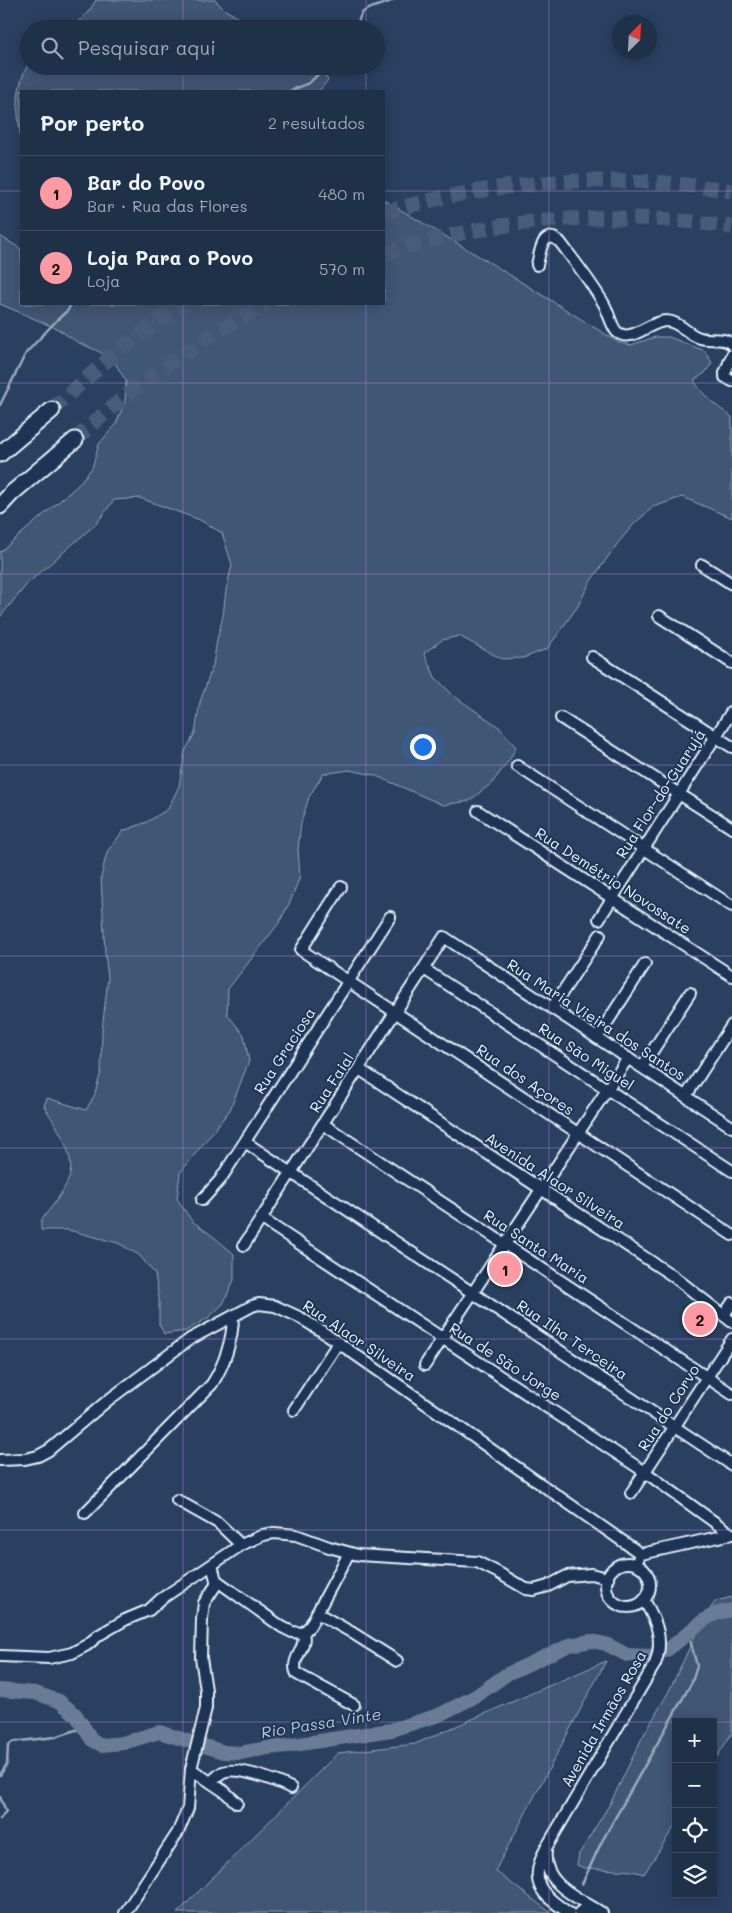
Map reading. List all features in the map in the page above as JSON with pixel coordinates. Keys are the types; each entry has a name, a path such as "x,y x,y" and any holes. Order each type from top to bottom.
{"highway":[{"path":"0,454 52,410"},
{"path":"0,506 12,493 74,440"}],"street":[{"path":"537,266 544,240 554,237 560,242 597,293 610,314 616,331 622,335 634,335 659,322 668,321 675,323 691,335 705,340 727,341 732,345"},
{"path":"732,355 725,377 732,381"},
{"path":"702,565 732,584"},
{"path":"659,616 732,663"},
{"path":"592,657 732,747"},
{"name":"Rua Flor-do-Guarujá","path":"599,919 732,711"},
{"path":"560,718 732,828"},
{"path":"517,766 732,906"},
{"name":"Rua Demétrio Novossate","path":"478,811 732,976"},
{"name":"Rua dos Açores","path":"341,887 301,950 732,1235"},
{"name":"Rua Graciosa","path":"202,1200 217,1184 245,1142 390,917"},
{"path":"552,1008 600,935"},
{"name":"Rua Maria Vieira dos Santos","path":"444,937 732,1127"},
{"name":"Rua Faial","path":"244,1245 444,937"},
{"path":"597,1038 645,964"},
{"name":"Rua São Miguel","path":"424,969 732,1171"},
{"path":"642,1067 690,993"},
{"path":"686,1096 732,1025"},
{"path":"426,1365 628,1058"},
{"name":"Avenida Alaor Silveira","path":"359,1069 673,1276 728,1319"},
{"name":"Rua Santa Maria","path":"323,1124 732,1394"},
{"name":"Rua Ilha Terceira","path":"245,1142 732,1465"},
{"name":"Rua de São Jorge","path":"262,1219 645,1472 731,1534"},
{"path":"728,1319 732,1303"},
{"name":"Rua Alaor Silveira","path":"0,1460 25,1459 38,1456 49,1450 115,1395 190,1339 258,1304 274,1306 299,1317 338,1343 641,1554"},
{"path":"85,1513 212,1384 227,1351 233,1326 232,1316"},
{"name":"Rua do Corvo","path":"632,1493 732,1339"},
{"path":"294,1410 338,1343"},
{"path":"177,1500 218,1523 241,1545"},
{"path":"0,1656 49,1658 72,1653 125,1620 149,1610 161,1599 241,1545 263,1535 285,1533 349,1553 375,1557 477,1562 526,1589 534,1590 541,1589 556,1581 574,1575 591,1574 608,1578"},
{"path":"635,1565 641,1554 731,1534"},
{"path":"303,1633 310,1626 349,1553"},
{"path":"124,1913 136,1898 183,1822 189,1803 191,1769 207,1700 201,1658 203,1609 216,1580 212,1565"},
{"path":"635,1565 646,1572 650,1589 644,1600 632,1606 623,1606 615,1602 608,1591 608,1578 612,1571 619,1566 635,1565"},
{"path":"216,1580 282,1627 292,1632 303,1633"},
{"name":"Avenida Irmãos Rosa","path":"544,1894 536,1876 539,1861 655,1664 659,1651 659,1630 644,1600"},
{"path":"317,1612 397,1661"},
{"path":"303,1633 304,1642 294,1665 297,1674 354,1705"},
{"path":"191,1769 237,1803"},
{"path":"211,1782 221,1773 233,1770 267,1778 291,1788"},
{"path":"546,1848 545,1859 549,1874 560,1886 602,1913"},
{"path":"544,1894 568,1907 574,1905 575,1902 572,1894"},
{"path":"544,1894 569,1913"},
{"path":"579,1913 584,1909 593,1913"}],"shaded area":[{"path":"96,0 215,0 225,10 243,20 80,20"},
{"path":"23,75 324,75 328,80 320,90 20,90 20,133 18,101 21,82"},
{"path":"385,201 618,342 631,345 655,337 669,337 705,351 712,363 705,373 694,380 710,400 732,417 732,518 682,497 653,507 634,524 618,543 590,582 578,606 547,649 523,658 502,659 459,636 442,640 424,653 435,677 454,696 499,727 516,747 510,759 492,783 469,801 443,805 374,775 349,770 323,774 309,797 301,823 298,849 300,876 291,900 279,923 228,989 227,1014 244,1035 249,1061 230,1110 180,1173 177,1199 192,1221 234,1254 234,1280 223,1304 209,1317 186,1331 164,1334 159,1324 159,1299 155,1274 139,1255 118,1243 68,1230 41,1230 41,1221 64,1190 71,1169 68,1150 64,1140 44,1106 47,1098 86,1110 94,1096 101,1072 102,1030 108,978 101,877 107,852 123,831 147,822 168,809 179,786 185,751 195,733 200,702 213,665 232,565 222,533 200,520 140,498 114,500 97,523 28,583 0,617 0,552 76,487 92,468 99,444 116,424 125,401 126,381 115,363 100,352 77,342 58,329 0,304 0,236 20,248 20,305 385,305"},
{"path":"732,1597 732,1733 717,1757 717,1718 672,1718 672,1830 644,1874 632,1871 584,1868 577,1865 579,1854 611,1802 642,1738 669,1691 704,1617 716,1601"},
{"path":"606,1661 495,1871 551,1913 177,1913 338,1753 415,1744"}],"waterway":[{"path":"359,20 364,11 393,0"},
{"path":"292,90 309,83 317,75"},
{"path":"0,405 26,353 68,310 70,305"},
{"name":"Rio Passa Vinte","path":"665,1651 706,1619 717,1613 732,1610"},
{"path":"582,1884 601,1843 692,1682 697,1666 689,1636 691,1630"},
{"name":"Rio Passa Vinte","path":"0,1690 35,1693 59,1701 76,1715 92,1740 101,1745 123,1743 159,1732 224,1752 240,1753 391,1730 439,1715 476,1696 507,1674 570,1645 591,1641 606,1644 627,1655 650,1656"},
{"path":"0,1775 7,1764 8,1746 12,1742 55,1737 76,1730 87,1732"},
{"path":"0,1797 6,1811 0,1819"}],"tunnel":[{"path":"385,213 469,193 556,182 645,182 689,185 732,191"},
{"path":"385,254 427,241 470,232 513,224 556,220 644,218 732,227"},
{"path":"52,410 115,354 183,305"},
{"path":"75,440 96,420 142,383 215,333 264,305"}],"place":[{"name":"Bar do Povo","path":"505,1269"},
{"name":"Loja Para o Povo","path":"700,1319"}]}
